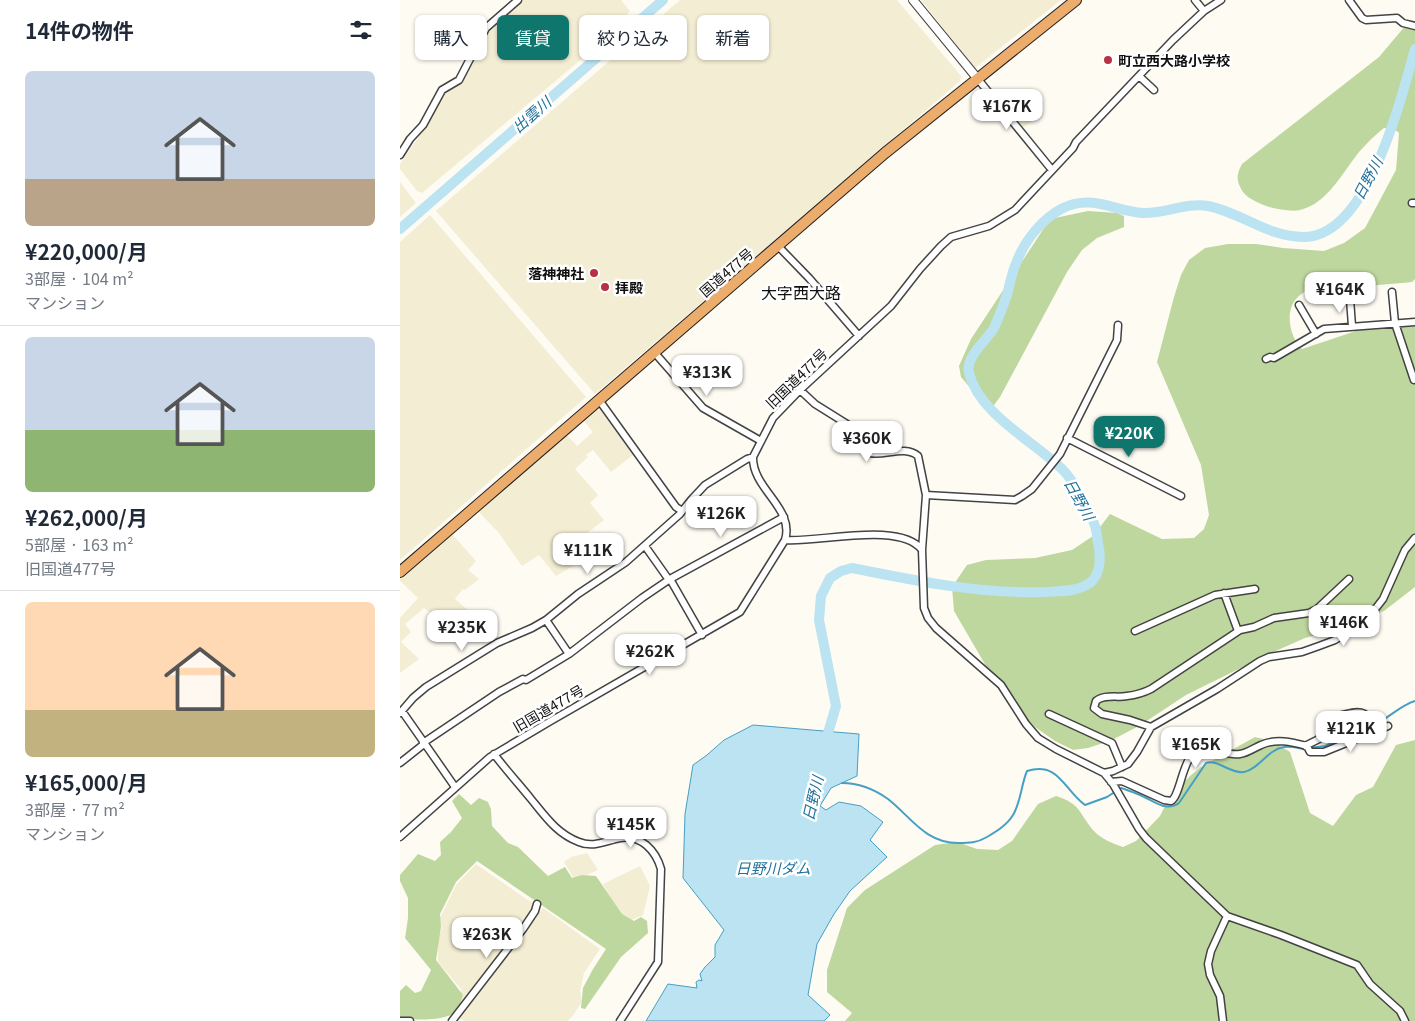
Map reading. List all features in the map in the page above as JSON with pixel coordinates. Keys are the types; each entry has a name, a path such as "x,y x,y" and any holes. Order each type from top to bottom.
{"highway":[{"name":"国道477号","path":"400,572 885,153 976,78 1076,0"}],"street":[{"path":"400,155 410,139 423,125 442,90 459,80 486,28 518,0"},
{"path":"913,0 1052,170"},
{"path":"1195,0 1204,11"},
{"name":"旧国道477号","path":"753,458 773,418 800,390 892,306 920,269 951,237 978,230 1004,218 1022,203 1073,148 1076,142 1173,40 1204,11 1221,0"},
{"path":"1349,0 1362,18 1366,20 1397,18 1403,24 1415,26"},
{"path":"1139,76 1154,90"},
{"path":"778,246 809,278 859,336"},
{"path":"1392,292 1395,324 1414,380"},
{"path":"1350,299 1352,326"},
{"path":"1299,305 1316,334"},
{"path":"1266,359 1274,358 1324,330 1352,326 1415,322"},
{"path":"926,495 1015,500 1032,489 1060,454 1117,340 1118,325"},
{"path":"654,352 703,408 761,441"},
{"path":"800,390 818,406 855,429 870,453 895,452 916,454 926,495 922,550 924,608 928,618 936,628 997,681 1034,734 1042,741 1104,774 1112,783 1146,838 1227,916 1357,965 1370,984 1400,1011 1405,1021"},
{"path":"599,400 671,499 682,511"},
{"path":"1067,438 1181,496"},
{"path":"455,787 401,712 426,687 497,643 546,620 578,594 626,562 682,511 705,485 746,459 753,458 752,464 759,479 784,517 787,528 785,540 832,539 870,534 908,540 919,546 922,550"},
{"path":"400,763 424,743 499,692 523,679 526,680 569,654 642,598 669,580 784,517"},
{"path":"1104,774 1128,764 1151,727 1265,659 1290,652 1302,652 1335,640 1348,632 1376,608 1383,599 1405,550 1415,538"},
{"name":"旧国道477号","path":"400,837 494,754 740,612 785,540"},
{"path":"645,546 669,580 702,635"},
{"path":"1151,727 1098,712 1094,708 1096,701 1103,697 1141,694 1238,631 1254,627 1274,618 1309,613 1317,609 1349,579"},
{"path":"1135,631 1215,595 1255,590"},
{"path":"1224,593 1238,631"},
{"path":"546,620 569,654"},
{"path":"1307,748 1319,739 1325,723 1332,718 1358,711 1366,714 1371,729"},
{"path":"1049,714 1112,743 1122,767"},
{"path":"1112,783 1122,780 1164,800 1171,801 1175,798 1181,776 1188,761 1198,751 1208,750 1239,754 1264,743 1291,742 1324,752 1371,729 1388,726"},
{"path":"494,754 546,820 571,839 589,845 622,838 633,838 646,845 659,862 661,869 658,962 620,1021"},
{"path":"452,1021 523,929 537,904"},
{"path":"1223,1021 1220,996 1210,975 1208,964 1211,951 1227,916"},
{"path":"400,1021 410,1021"}],"shaded area":[{"path":"524,0 621,0 630,11 626,15 579,15 579,60 581,60 422,193 417,191 400,169 400,164 426,126 443,95 461,81 472,60 487,60 487,33 497,24 497,60 569,60 569,15 507,15"},
{"path":"680,0 897,0 961,76 960,81 595,394 436,211 611,60 687,60 687,15 663,15"},
{"path":"921,0 1061,0 975,68"},
{"path":"1030,101 1043,114 1021,129 1011,114"},
{"path":"400,182 416,203 400,217"},
{"path":"430,215 586,397 400,560 400,242"},
{"path":"595,410 600,410 633,455 611,472 593,450 586,455 588,457 575,469 598,495 590,503 604,520 582,537 586,542 564,556 573,566 556,576 539,555 522,566 498,532 478,511 567,435 577,446 593,432 584,421"},
{"path":"451,533 476,561 468,570 479,579 465,590 463,589 455,599 469,611 456,622 443,609 435,616 424,608 405,624 411,632 401,642 419,659 400,673 400,618 418,598 400,581 400,577"},
{"path":"587,853 598,870 575,880 564,862 571,857"},
{"path":"476,864 532,903 531,913 464,1001 461,1001 461,989 438,962 438,941 442,928 439,920 456,885"},
{"path":"640,866 650,886 643,915 629,921 621,918 603,884"},
{"path":"543,908 600,949 584,973 580,991 582,1002 574,1014 568,1021 464,1021 459,1018"}],"green space":[{"path":"1415,22 1415,279 1412,282 1306,291 1293,303 1290,324 1294,338 1302,349 1392,319 1410,320 1415,323 1415,587 1384,611 1343,628 1305,638 1269,654 1186,695 1139,726 1112,740 1088,748 1073,750 1055,741 1035,727 1004,697 954,611 952,587 967,565 986,560 1035,558 1072,550 1093,536 1110,514 1162,539 1194,538 1204,529 1209,515 1201,465 1157,362 1181,275 1189,260 1205,248 1228,244 1256,244 1324,251 1344,243 1365,228 1396,170 1399,133 1393,128 1384,128 1377,133 1359,152 1326,194 1310,207 1300,210 1269,207 1251,199 1245,195 1239,185 1239,171 1242,164 1379,57 1406,25"},
{"path":"1088,211 1117,213 1124,216 1124,227 1097,238 1082,250 1067,272 1000,397 994,405 984,404 961,377 959,366 971,339 1050,219"},
{"path":"1255,737 1272,741 1290,752 1310,813 1333,826 1356,795 1373,787 1396,745 1415,740 1415,1021 845,1021 852,1013 827,992 827,970 847,908 865,890 935,845 957,842 977,849 998,850 1012,841 1038,804 1056,796 1075,806 1093,830 1100,836 1123,847 1136,841 1160,816 1169,798 1190,776 1201,767"},
{"path":"459,794 471,805 479,798 488,802 491,809 492,826 508,843 518,847 548,876 565,867 572,878 582,875 596,876 622,914 634,921 641,917 647,921 648,933 621,957 585,1009 581,1008 583,988 606,949 477,861 456,882 440,914 441,927 436,960 463,995 458,1009 446,1017 420,1019 400,1017 400,991 406,985 415,993 421,991 431,970 405,938 408,898 400,881 400,875 418,854 435,861 441,855 440,842 462,818 452,801"}],"water":[{"name":"日野川ダム","path":"753,725 859,734 857,776 831,788 820,806 826,810 839,802 861,806 883,822 870,840 887,857 850,891 817,944 808,995 830,1015 824,1021 646,1021 668,984 697,988 696,982 702,981 700,974 715,957 715,945 724,930 683,878 685,814 693,765 724,740"}],"waterway":[{"name":"出雲川","path":"400,229 663,0"},
{"name":"日野川","path":"825,743 836,706 819,620 821,596 830,578 841,571 852,568 948,586 1020,592 1080,588 1091,582 1097,574 1100,559 1096,530 1077,489 1063,470 1009,426 984,402 975,388 969,373 970,361 973,355 994,328 1020,253 1036,230 1048,218 1063,208 1074,204 1093,203 1143,213 1200,205 1220,209 1266,229 1290,236 1303,237 1326,231 1346,215 1363,191 1378,162 1391,130 1415,49"},
{"path":"1372,726 1415,701"},
{"path":"1309,748 1325,746 1368,728"},
{"path":"842,783 860,785 883,795 919,828 936,839 946,842 969,843 987,837 1002,828 1011,819 1018,805 1027,771 1038,769 1054,773 1085,805 1107,797 1121,788 1170,807 1179,803 1206,763 1211,762 1234,771 1244,772 1254,768 1273,751 1278,749 1284,747 1304,749"}],"place":[{"name":"町立西大路小学校","path":"1108,60"},
{"name":"落神神社","path":"594,273"},
{"name":"拝殿","path":"605,287"}],"district":[{"name":"大字西大路","path":"801,292"}]}
